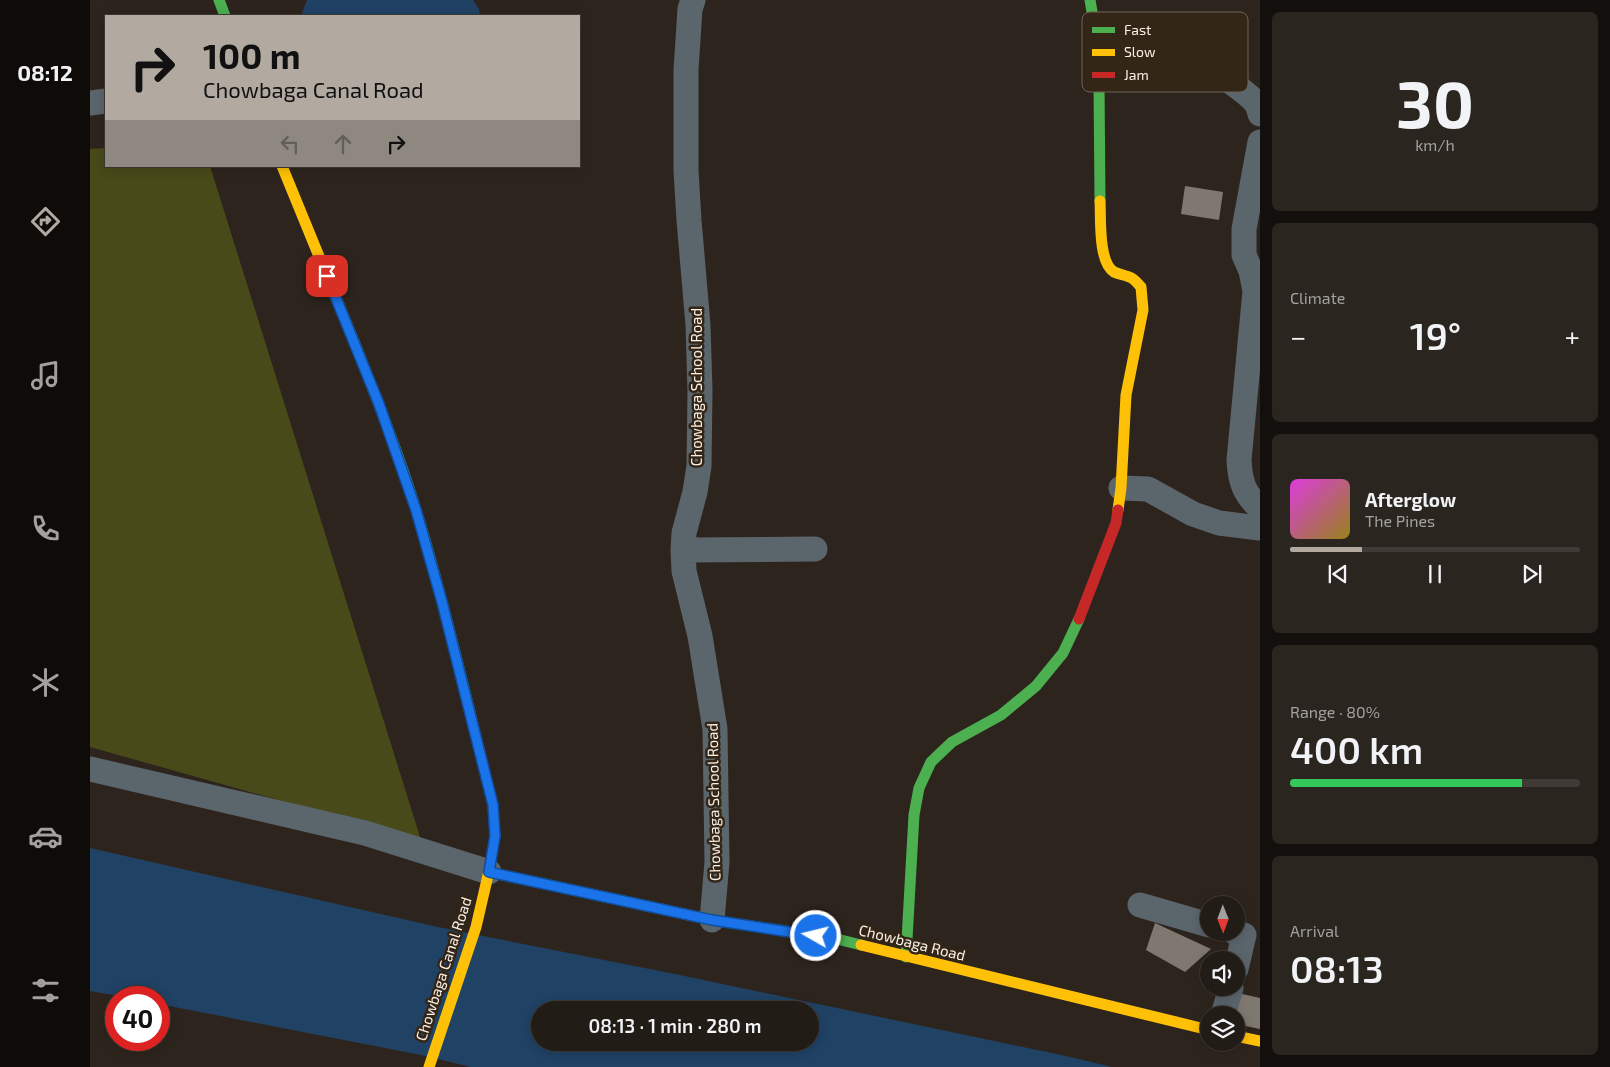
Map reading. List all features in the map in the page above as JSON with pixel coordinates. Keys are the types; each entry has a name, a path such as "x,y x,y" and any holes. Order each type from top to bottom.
{"street":[{"path":"219,0 225,15"},
{"name":"Chowbaga School Road","path":"693,0 690,9 686,70 686,171 698,325 699,466 695,492 684,533 683,550 684,571 700,636 715,729 717,862 712,920"},
{"path":"906,957 914,816 919,788 931,762 952,742 1001,715 1036,686 1062,653 1093,584 1116,523 1122,488 1126,396 1143,310 1141,288 1133,279 1113,271 1106,264 1104,256 1101,235 1099,92"},
{"path":"1242,92 1257,104 1260,114"},
{"path":"90,103 105,101"},
{"path":"1260,142 1244,230 1244,255 1251,271 1256,291 1238,460 1240,477 1251,500 1260,508"},
{"name":"Chowbaga Canal Road","path":"282,167 379,404 416,510 442,602 493,805 495,836 476,928 428,1067"},
{"path":"1122,488 1148,489 1193,514 1219,523 1260,528"},
{"path":"683,550 815,549"},
{"path":"90,769 365,833 489,872"},
{"name":"Chowbaga Road","path":"489,872 712,920 833,938 1200,1028"},
{"path":"1140,905 1200,922"},
{"path":"1245,1038 1260,1042"}],"shaded area":[{"path":"105,148 105,167 210,167 421,840 90,747 90,149"}],"water":[{"path":"307,0 473,0 479,9 480,15 301,15"},
{"path":"90,848 438,927 804,1001 531,1001 531,1051 819,1051 819,1004 1112,1067 471,1067 421,1055 170,1006 170,986 105,986 105,994 90,991"}],"building":[{"path":"1185,186 1223,192 1219,220 1181,214"},
{"path":"1155,923 1211,949 1209,951 1200,951 1200,959 1185,972 1146,950"},
{"path":"1245,995 1260,998 1260,1029 1245,1026 1245,1006 1235,1006 1237,996"}],"traffic: fast":[{"path":"219,0 225,15"},
{"path":"1090,0 1092,12"},
{"path":"1099,92 1100,201"},
{"path":"357,349 395,449 424,535 470,712"},
{"path":"906,957 914,815 919,788 931,762 952,742 1001,715 1036,686 1063,653 1079,619"},
{"path":"489,872 712,920 833,938 861,945"}],"traffic: slow":[{"path":"282,167 357,349"},
{"path":"1100,201 1101,239 1105,259 1114,272 1131,278 1141,287 1143,310 1126,395 1118,510"},
{"path":"429,1067 476,927 489,871"},
{"path":"861,945 1200,1028"},
{"path":"1245,1038 1260,1041"}],"traffic: jam":[{"path":"1079,619 1116,523 1118,510"},
{"path":"470,712 493,805 495,836 489,871"}],"route":[{"path":"327,276 379,404 416,510 442,602 493,805 495,836 489,872 712,920 816,936"}]}
